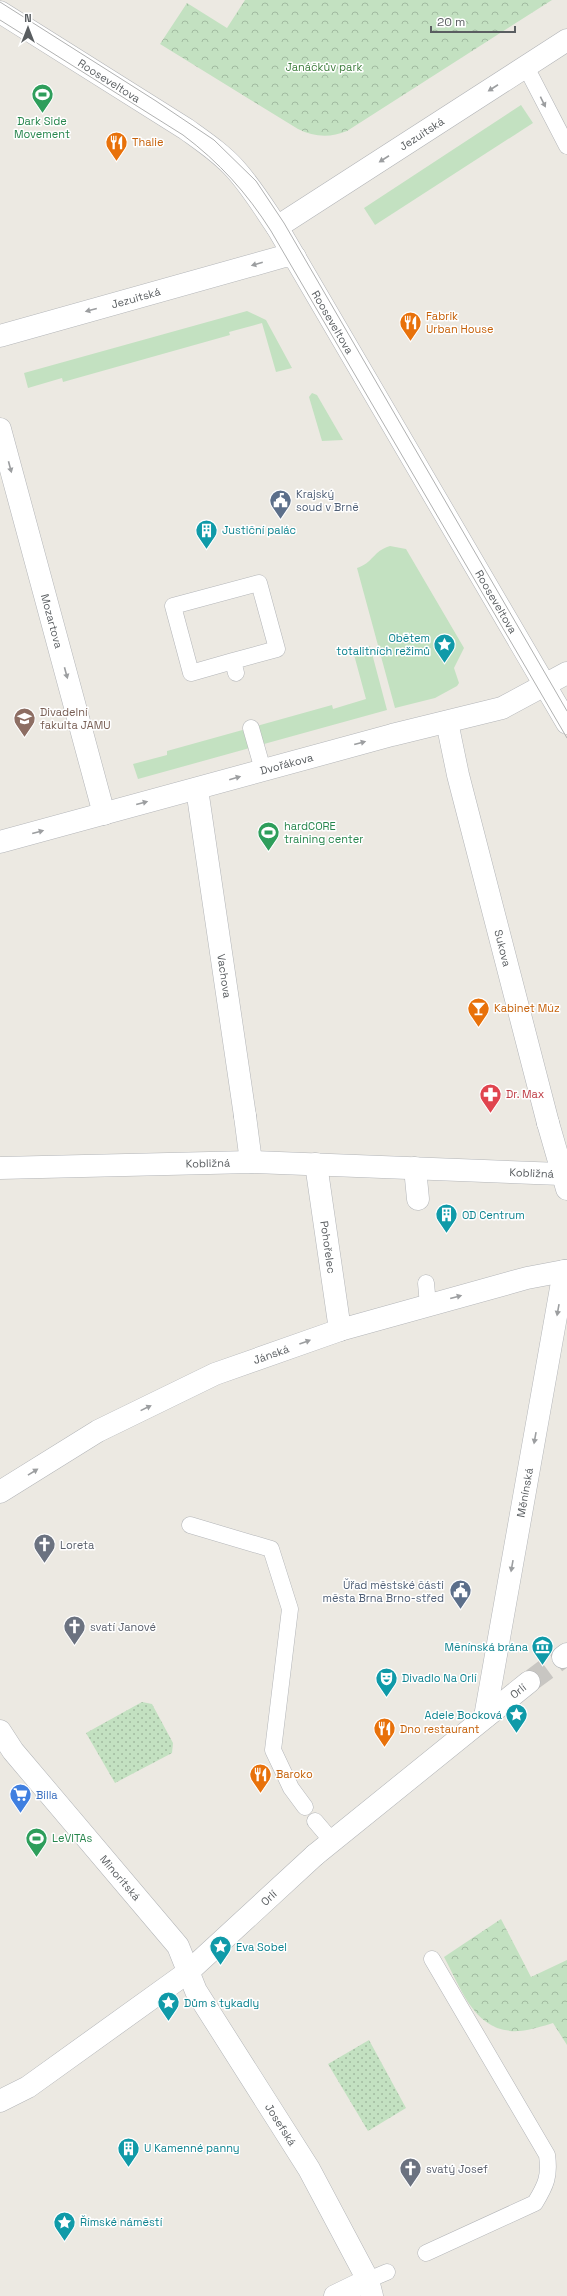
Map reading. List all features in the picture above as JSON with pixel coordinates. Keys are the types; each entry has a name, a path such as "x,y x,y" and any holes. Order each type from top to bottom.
{"street":[{"name":"Rooseveltova","path":"0,12 186,129 213,148 245,181 277,227 295,257 567,723"},
{"name":"Jezuitská","path":"277,227 567,41"},
{"name":"Jezuitská","path":"0,336 285,256 295,257"},
{"name":"Mozartova","path":"0,429 104,814"},
{"name":"Dvořákova","path":"0,842 392,735 502,708 567,673"},
{"name":"Sukova","path":"448,722 458,774 564,1182"},
{"name":"Vachova","path":"197,789 251,1162"},
{"name":"Kobližná","path":"0,1168 251,1162 415,1168 564,1182"},
{"name":"Pohořelec","path":"316,1164 340,1330"},
{"path":"415,1168 418,1199"},
{"name":"Jánská","path":"0,1492 98,1431 215,1374 340,1330 527,1278 566,1271"},
{"name":"Měnínská","path":"485,1717 566,1271"},
{"name":"Orlí","path":"0,2101 28,2087 188,1972 315,1855 529,1682"},
{"name":"Minoritská","path":"0,1731 13,1751 178,1946 188,1972"},
{"name":"Josefská","path":"188,1972 196,1991 309,2169 376,2283 335,2296"}],"lane":[{"path":"526,67 567,146"},
{"path":"259,583 277,649 235,667 191,673 173,606 259,583"},
{"path":"251,728 263,770"},
{"path":"426,1283 428,1305"},
{"path":"190,1525 271,1549 290,1609 273,1750 291,1788 305,1807"},
{"path":"315,1821 332,1841"},
{"path":"426,2253 535,2203 545,2188 549,2172 547,2155 432,1960"}],"green space":[{"name":"Janáčkův park","path":"245,0 552,0 347,131 334,135 322,136 310,134 298,129 160,44 187,3 227,28"},
{"path":"521,105 533,123 375,225 364,208"},
{"path":"247,311 266,320 292,368 276,372 262,323 229,332 230,335 63,382 62,378 28,388 24,373"},
{"path":"312,393 317,395 343,440 322,441 309,397"},
{"path":"390,546 406,549 464,648 454,668 459,683 457,686 435,698 395,708 357,568 367,563 384,548"},
{"path":"370,646 387,710 138,779 133,764 167,755 167,751 332,705 333,709 366,699 353,651"},
{"path":"142,1702 152,1704 173,1743 172,1753 115,1783 86,1733"},
{"path":"501,1919 531,1977 567,1960 567,2045 553,2023 520,2031 505,2030 492,2025 481,2018 472,2008 457,1983 444,1957"},
{"path":"369,2040 406,2108 368,2131 328,2064"}],"tunnel":[{"path":"529,1682 563,1657"}],"tram line":[{"path":"0,2 156,101 214,140 256,181 284,223 567,711"},
{"path":"0,20 183,135 209,156 242,191 271,231 567,738"}],"place":[{"name":"Dark Side Movement","path":"42,114"},
{"name":"Thalie","path":"117,162"},
{"name":"Fabrik Urban House","path":"410,342"},
{"name":"Krajský soud v Brně","path":"281,520"},
{"name":"Justiční palác","path":"206,550"},
{"name":"Obětem totalitních režimů","path":"445,664"},
{"name":"Divadelní fakulta JAMU","path":"25,738"},
{"name":"hardCORE training center","path":"269,852"},
{"name":"Kabinet Múz","path":"478,1028"},
{"name":"Dr. Max","path":"491,1114"},
{"name":"OD Centrum","path":"447,1234"},
{"name":"Loreta","path":"45,1564"},
{"name":"Ǔřad městské části města Brna Brno-střed","path":"460,1610"},
{"name":"svatí Janové","path":"74,1646"},
{"name":"Měnínská brána","path":"543,1666"},
{"name":"Divadlo Na Orlí","path":"387,1698"},
{"name":"Adele Bocková","path":"517,1734"},
{"name":"Dno restaurant","path":"384,1748"},
{"name":"Baroko","path":"261,1794"},
{"name":"Billa","path":"20,1814"},
{"name":"LeVITAs","path":"36,1858"},
{"name":"Eva Sobel","path":"220,1966"},
{"name":"Dům s tykadly","path":"169,2022"},
{"name":"U Kamenné panny","path":"129,2168"},
{"name":"svatý Josef","path":"411,2188"},
{"name":"Římské náměstí","path":"64,2242"}]}
